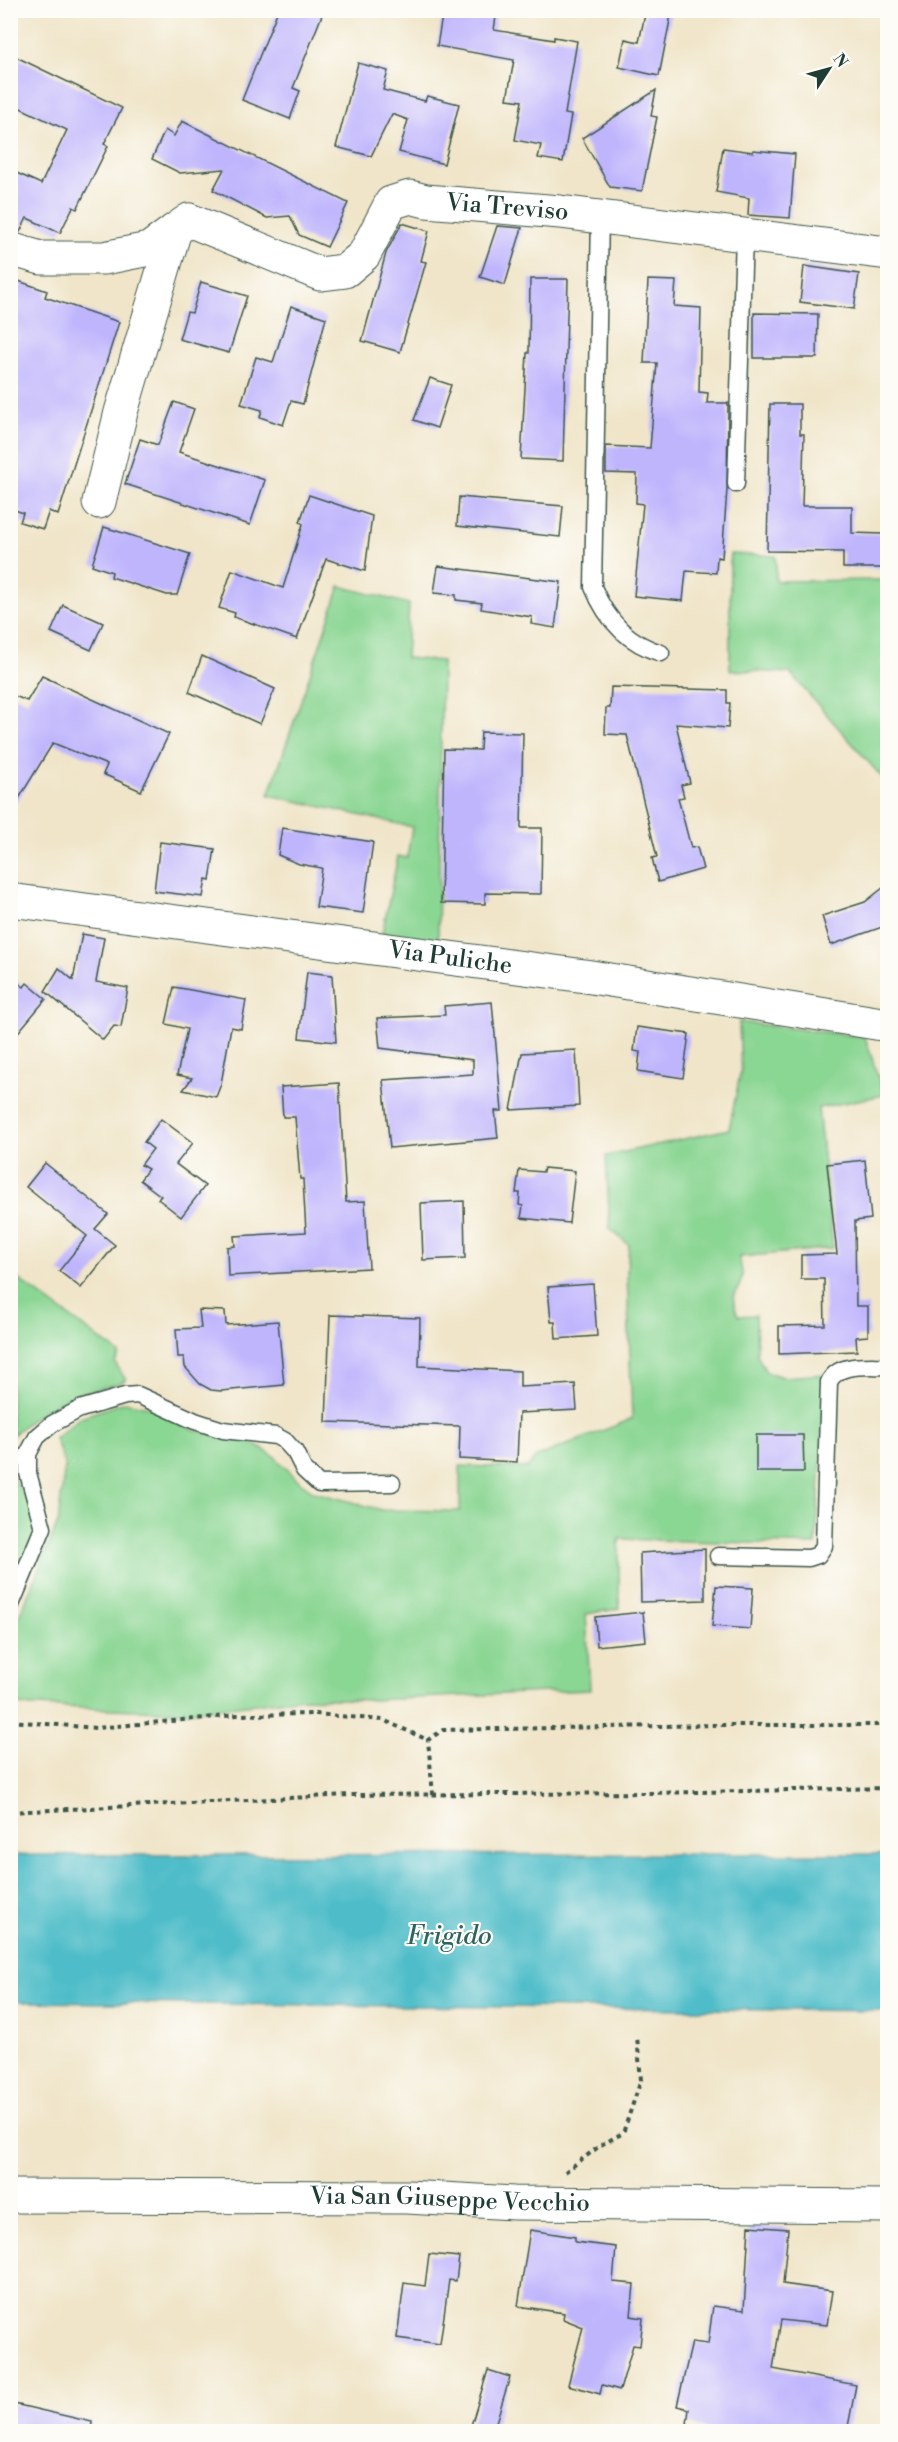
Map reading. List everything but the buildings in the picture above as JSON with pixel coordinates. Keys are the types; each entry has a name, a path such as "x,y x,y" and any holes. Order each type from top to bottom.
{"street":[{"name":"Via Treviso","path":"10,249 41,258 104,258 148,249 189,220 320,274 345,271 364,255 391,203 410,197 426,201 600,217 888,253"},
{"path":"99,502 121,412 175,230"},
{"name":"Via Puliche","path":"10,900 585,976 888,1025"},
{"name":"Via San Giuseppe Vecchio","path":"10,2196 395,2197 514,2204 888,2206"}],"lane":[{"path":"600,217 593,587 610,619 624,634 645,648 661,653"},
{"path":"736,484 744,235"},
{"path":"718,1556 809,1558 818,1555 824,1546 829,1383 833,1374 844,1368 888,1366"},
{"path":"10,1607 44,1528 28,1473 28,1454 37,1437 52,1424 80,1409 124,1396 138,1395 195,1421 223,1430 276,1436 285,1441 295,1452 304,1470 319,1484 392,1483"}],"path":[{"path":"10,1721 96,1728 237,1715 316,1714 382,1720 428,1740"},
{"path":"428,1740 443,1730 455,1729 888,1725"},
{"path":"428,1740 433,1795"},
{"path":"10,1812 338,1796 888,1788"},
{"path":"563,2173 601,2145 623,2133 641,2080 637,2036"}],"green space":[{"path":"730,554 776,556 776,581 885,580 887,783 790,673 730,670"},
{"path":"340,586 409,604 406,658 442,661 438,941 382,934 398,856 407,858 412,827 269,795"},
{"path":"739,1022 865,1037 884,1095 818,1108 833,1248 739,1257 742,1278 734,1295 734,1302 738,1316 756,1315 757,1354 766,1372 783,1377 826,1374 816,1545 619,1539 619,1609 586,1614 590,1690 371,1700 304,1698 186,1712 11,1705 11,1637 58,1522 65,1465 55,1438 81,1417 125,1402 154,1408 194,1430 249,1441 274,1456 300,1482 314,1492 382,1510 460,1511 460,1466 528,1468 536,1457 632,1419 627,1271 629,1245 610,1229 606,1156 729,1129 741,1070"},
{"path":"10,1273 120,1354 115,1363 126,1380 113,1386 79,1393 64,1400 32,1419 11,1437"},
{"path":"11,1474 36,1515 35,1531 11,1591"}],"water":[{"name":"Frigido","path":"887,1854 887,2011 11,2002 11,1855"}]}
